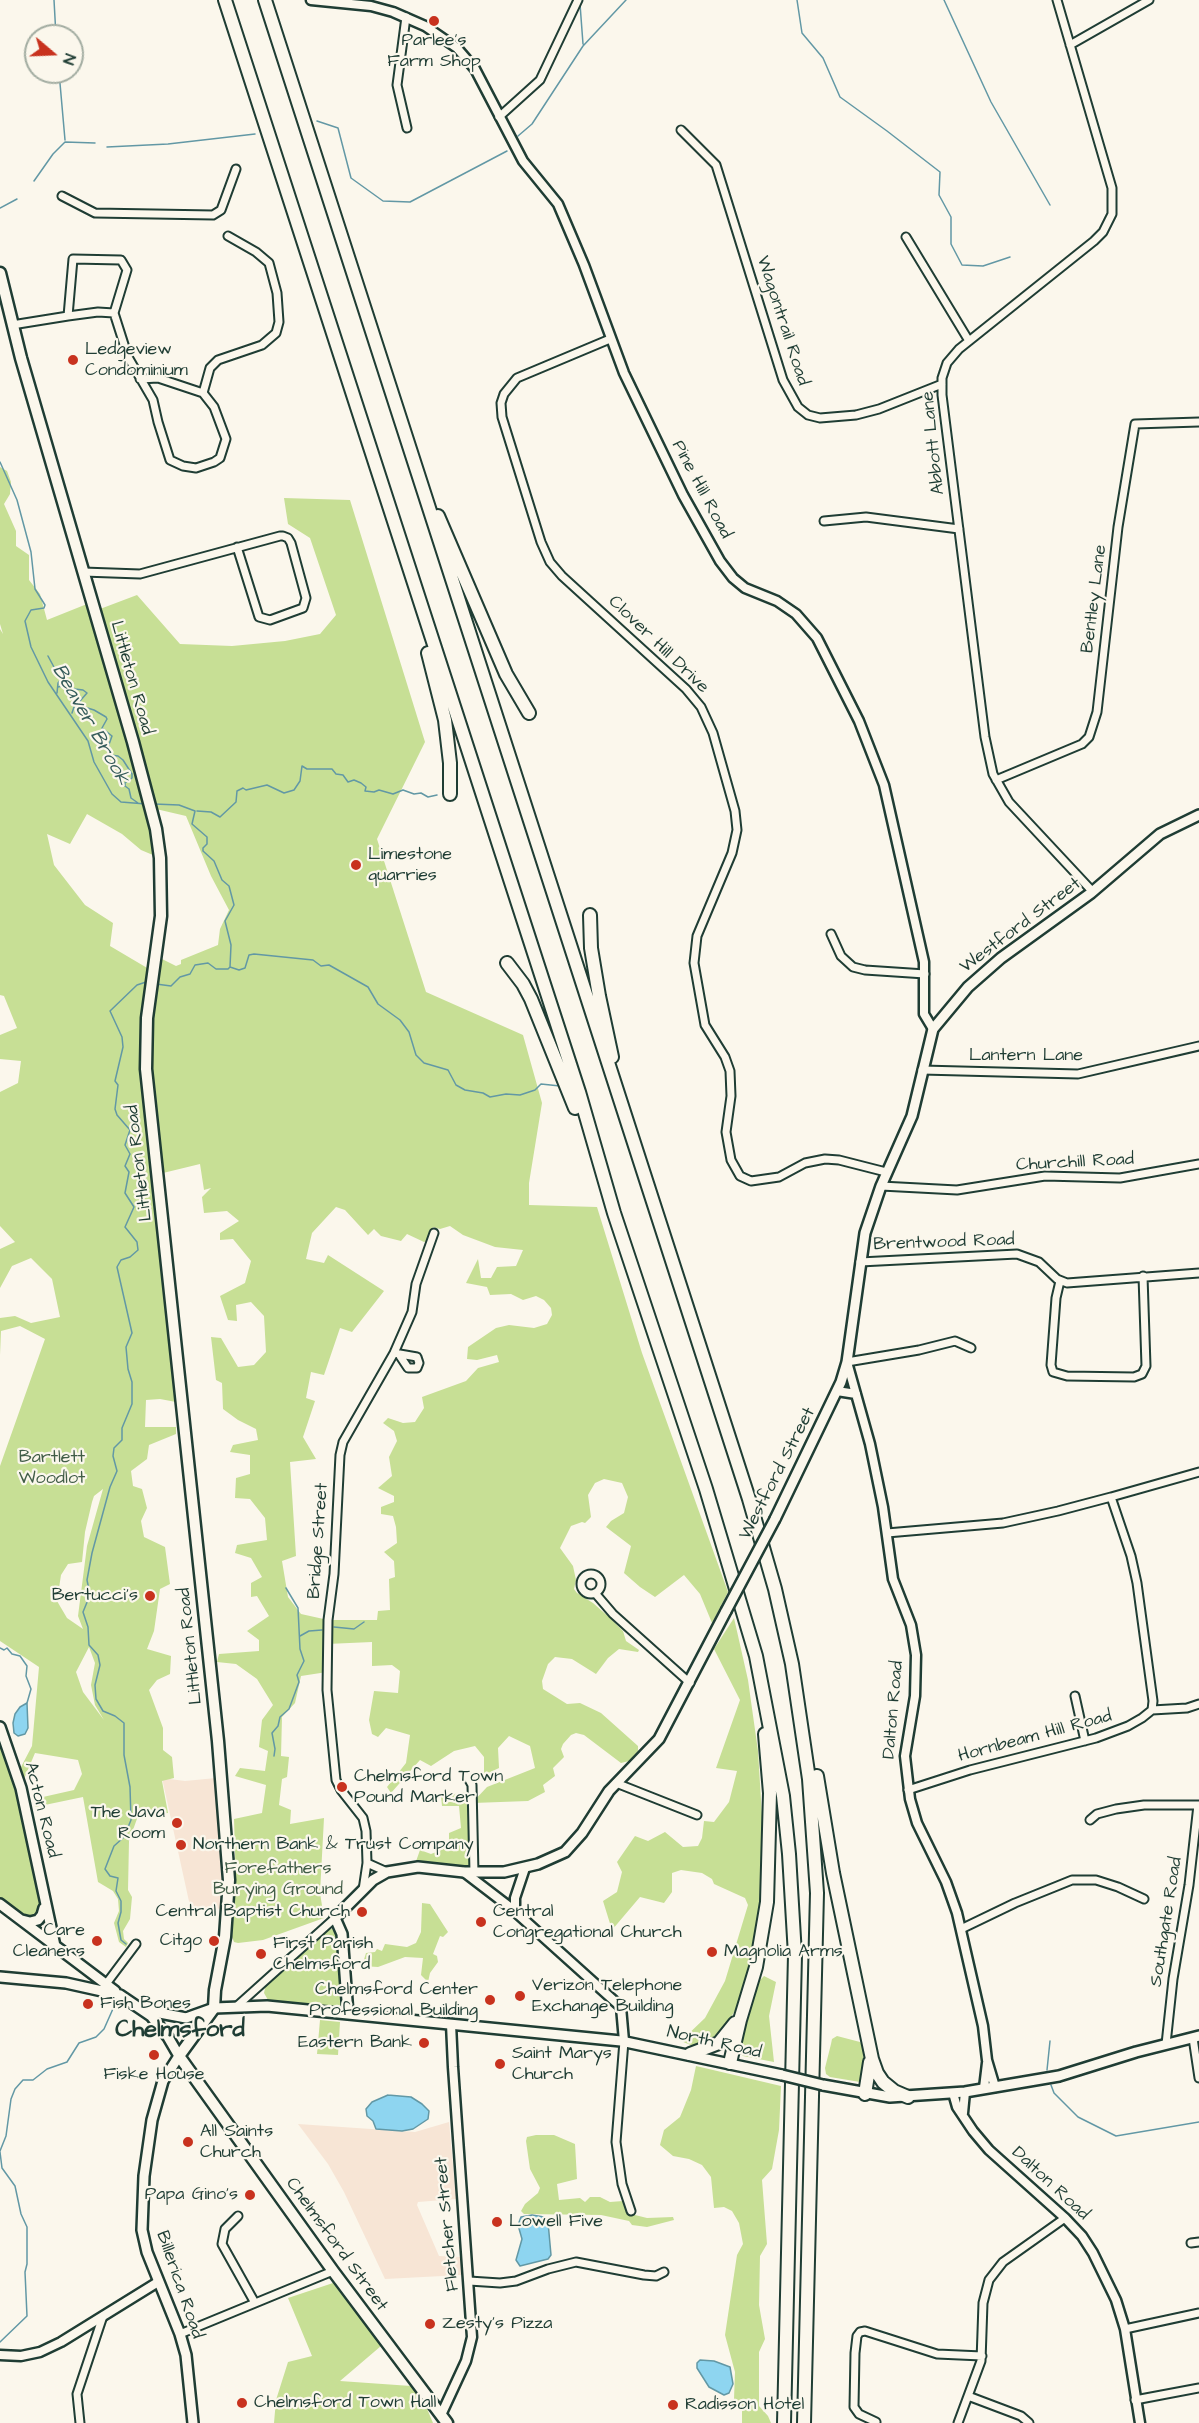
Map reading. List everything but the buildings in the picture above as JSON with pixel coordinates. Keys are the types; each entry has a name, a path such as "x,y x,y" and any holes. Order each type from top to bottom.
{"highway":[{"path":"225,0 579,1092 608,1192 709,1500 756,1656 783,1796 795,1954 784,2423"},
{"path":"265,0 758,1530 805,1715 832,1873 875,2070 889,2088 908,2097"},
{"path":"421,484 443,525 506,674 529,713"},
{"path":"396,530 445,720 450,763 450,794"},
{"path":"590,915 591,948 599,996 625,1120"},
{"path":"507,963 531,999 608,1192"},
{"path":"730,2063 762,1940 770,1863 770,1784 756,1656"},
{"path":"792,1664 809,1779 817,1893 806,2423"},
{"path":"690,2054 714,2046 722,2040 736,2023 746,2001"},
{"path":"865,2094 870,2048"}],"main road":[{"name":"Littleton Road","path":"0,273 12,325 145,788 156,829 160,858 162,904 146,1036 147,1087 168,1257 224,1808 229,1880 228,1907 214,2008"},
{"name":"Westford Street","path":"335,1918 373,1880 387,1872 418,1867 497,1873 525,1868 559,1855 572,1845 616,1783 659,1739 775,1519 837,1391 847,1362 865,1233 886,1172 912,1116 933,1029 968,987 1001,958 1093,892 1160,834 1199,815"},
{"name":"Acton Road","path":"0,1727 21,1788 55,1946"},
{"path":"20,1919 30,1922 38,1920 43,1913 44,1902"},
{"path":"0,1904 79,1965 144,2010 162,2029 179,2055 214,2008"},
{"path":"335,1918 342,1934 348,2014"},
{"path":"66,1983 73,1982 80,1976 79,1965"},
{"path":"0,1977 66,1983 120,1995"},
{"name":"North Road","path":"144,2010 186,2018 214,2008 237,2006 348,2014 624,2041 865,2094 908,2097 965,2092 1059,2076 1196,2037"},
{"name":"Chelmsford Street","path":"179,2055 333,2271 444,2419"},
{"name":"Billerica Road","path":"179,2055 169,2070 159,2094 152,2120 144,2176 142,2229 147,2252 180,2334 189,2378 193,2423"}],"street":[{"name":"Pine Hill Road","path":"311,0 370,3 406,17 437,33 462,53 475,69 523,161 553,198 566,219 610,339 655,439 720,561 733,578 745,588 777,601 796,614 817,638 859,721 884,786 912,900 925,974 924,1011 933,1029"},
{"path":"499,117 540,80 578,0"},
{"name":"Abbott Lane","path":"1057,0 1113,188 1112,214 1103,232 1094,242 969,341 947,363 942,384 985,737 996,780 1009,802 1093,892"},
{"path":"1070,45 1149,0"},
{"path":"406,17 397,85 407,128"},
{"name":"Wagontrail Road","path":"681,130 716,165 783,380 798,407 808,415 820,418 856,415 879,409 942,384"},
{"path":"62,196 95,213 213,215 221,210 236,170"},
{"path":"203,393 210,368 218,360 262,345 276,333 279,322 278,293 269,263 228,236"},
{"path":"906,237 969,341"},
{"path":"68,316 73,259 121,260 128,270 114,313 128,357 140,379 153,400 170,460 183,466 203,467 220,458 226,439 214,407 203,393 158,378 140,379"},
{"path":"12,325 98,312 114,313"},
{"name":"Clover Hill Drive","path":"610,339 517,378 504,394 501,403 502,417 541,542 550,562 562,576 690,693 704,712 712,734 735,811 737,830 732,853 697,936 694,963 705,1025 727,1061 730,1071 731,1096 726,1132 731,1160 740,1176 755,1182 779,1177 805,1163 825,1159 886,1172"},
{"name":"Bentley Lane","path":"996,780 1082,744 1089,737 1097,712 1119,526 1135,424 1199,422"},
{"path":"824,521 866,517 959,529"},
{"path":"83,572 140,574 237,547 280,536 288,538 306,598 303,608 270,620 259,617 237,547"},
{"path":"831,934 841,956 853,968 925,974"},
{"name":"Lantern Lane","path":"922,1070 1078,1074 1199,1046"},
{"name":"Churchill Road","path":"881,1186 957,1190 1045,1176 1120,1178 1199,1164"},
{"name":"Bridge Street","path":"363,1890 367,1846 363,1818 336,1780 332,1763 331,1720 327,1690 328,1620 334,1574 340,1455 344,1442 397,1354 412,1312 416,1284 434,1233"},
{"name":"Brentwood Road","path":"860,1262 1017,1254 1039,1262 1060,1281"},
{"path":"1143,1276 1146,1366 1143,1374 1134,1377 1067,1376 1053,1372 1051,1365 1056,1298 1060,1281 1070,1283 1143,1276 1199,1273"},
{"path":"847,1362 919,1350 955,1341 971,1348"},
{"name":"Dalton Road","path":"847,1362 871,1447 893,1579 911,1625 916,1655 915,1696 905,1756 908,1790 915,1817 946,1882 961,1929 983,2026 987,2060 995,2087"},
{"path":"837,1391 856,1394"},
{"path":"887,1533 1003,1523 1058,1511 1199,1472"},
{"path":"1111,1497 1131,1556 1137,1583 1153,1701 1152,1710 1187,1708 1199,1704"},
{"path":"595,1593 613,1614 690,1683"},
{"path":"1076,1696 1084,1741"},
{"name":"Hornbeam Hill Road","path":"908,1790 970,1770 1084,1741 1128,1726 1152,1710"},
{"path":"467,1776 472,1785 469,1872 621,2007 624,2041 616,2142 621,2178 631,2211"},
{"path":"616,1783 697,1815"},
{"path":"1090,1820 1097,1814 1116,1809 1171,1804 1198,1805"},
{"name":"Southgate Road","path":"1166,2044 1198,1805"},
{"path":"367,1863 387,1872"},
{"path":"515,1912 515,1898 525,1868"},
{"path":"961,1929 1015,1903 1072,1880 1096,1880 1144,1899"},
{"name":"Westford Street","path":"237,2006 335,1918"},
{"path":"106,1984 136,1944"},
{"name":"Fletcher Street","path":"444,2419 471,2350 472,2337 451,2024"},
{"path":"1196,2037 1199,2078"},
{"name":"Dalton Road","path":"984,2088 987,2060"},
{"path":"963,2113 965,2092"},
{"name":"Dalton Road","path":"953,2093 957,2107 989,2150 1065,2218 1082,2236 1093,2253 1116,2300 1125,2329 1140,2423"},
{"path":"238,2216 225,2229 222,2244 255,2303"},
{"path":"958,2423 982,2356 983,2298 993,2273 1004,2262 1065,2218"},
{"path":"469,2281 500,2283 516,2281 576,2262 644,2275 656,2276 664,2272"},
{"path":"180,2334 333,2271"},
{"path":"0,2355 21,2356 40,2352 158,2282"},
{"path":"1125,2329 1199,2313"},
{"path":"80,2423 77,2394 103,2316"},
{"path":"876,2422 859,2414 854,2407 855,2353 857,2335 860,2332 865,2331 938,2354 982,2356"},
{"path":"1135,2400 1199,2388"},
{"path":"968,2396 1021,2416 1029,2423"}],"shaded area":[{"path":"162,1778 185,1781 216,1778 222,1843 222,1909 190,1906"},
{"path":"449,2122 456,2199 418,2202 417,2205 439,2256 461,2257 462,2275 385,2279 344,2192 328,2164 298,2124 415,2132"}],"green space":[{"name":"Bartlett Woodlot","path":"0,467 7,471 11,482 10,494 4,504 16,531 16,546 29,555 29,580 40,594 47,620 87,604 160,858 141,850 122,834 87,814 70,844 47,834 54,865 85,905 113,923 110,946 154,972 146,1036 181,1397 176,1398 176,1402 160,1399 146,1400 145,1427 176,1427 176,1434 149,1445 147,1459 131,1471 133,1486 142,1489 147,1508 141,1521 144,1537 165,1547 170,1584 160,1589 154,1631 147,1649 171,1656 170,1674 157,1680 149,1690 163,1728 163,1750 172,1757 174,1778 162,1781 168,1813 138,1816 129,1841 128,1890 132,1897 130,1919 123,1931 124,1939 128,1943 126,1947 119,1942 114,1923 119,1911 118,1899 113,1891 98,1882 83,1797 35,1807 34,1799 74,1790 82,1774 78,1760 35,1753 24,1779 20,1769 32,1746 39,1667 0,1641 0,1466 45,1339 20,1326 1,1331 0,1355 0,1318 15,1316 31,1323 60,1317 52,1279 31,1258 12,1266 0,1288 0,1249 15,1242 0,1226 0,1092 18,1083 21,1061 0,1059 0,1035 17,1028 4,996 0,995 0,629 3,634 0,624","holes":["103,1489 87,1546 78,1616 83,1629 67,1618 57,1601 61,1575 68,1564 82,1562 85,1532 92,1502 94,1496","89,1647 95,1663 91,1685 95,1705 104,1720 83,1692 76,1672"]},
{"name":"Forefathers Burying Ground","path":"284,498 350,500 425,742 377,839 426,992 523,1035 542,1103 529,1183 529,1205 597,1207 642,1353 728,1592 712,1623 700,1594 684,1575 655,1597 640,1587 624,1573 631,1546 606,1527 624,1513 628,1497 622,1483 604,1479 595,1483 588,1495 591,1517 585,1523 571,1526 560,1548 573,1566 576,1580 574,1589 577,1593 610,1618 623,1631 626,1641 639,1650 638,1652 619,1649 608,1658 596,1674 572,1659 555,1657 548,1664 542,1681 543,1689 567,1704 580,1703 601,1713 638,1746 638,1751 629,1761 621,1763 584,1735 576,1733 563,1744 561,1749 564,1757 553,1768 555,1776 543,1785 545,1792 528,1801 473,1803 474,1873 414,1867 420,1850 431,1854 449,1847 449,1833 461,1828 459,1806 442,1806 441,1796 468,1792 473,1802 487,1787 535,1768 530,1746 509,1736 498,1748 499,1768 484,1775 484,1757 475,1746 454,1751 431,1766 420,1760 391,1793 387,1787 406,1763 410,1735 386,1728 378,1737 372,1734 369,1720 374,1691 398,1693 400,1671 392,1665 372,1666 372,1642 327,1644 327,1672 301,1676 295,1703 282,1717 281,1756 289,1757 287,1777 282,1779 279,1805 291,1810 290,1824 324,1818 320,1893 324,1918 263,1940 238,1943 234,1942 232,1937 236,1884 234,1819 262,1813 266,1785 235,1776 240,1768 265,1771 268,1751 259,1747 262,1720 273,1705 257,1679 236,1664 217,1662 219,1654 259,1651 259,1640 247,1631 269,1616 257,1596 251,1597 251,1583 262,1577 251,1558 235,1553 237,1545 267,1540 265,1518 250,1499 235,1498 236,1478 250,1474 250,1455 230,1452 233,1445 258,1440 256,1429 223,1409 222,1383 216,1380 211,1337 221,1338 238,1367 254,1365 266,1352 264,1316 251,1302 236,1305 237,1321 228,1320 220,1296 245,1283 251,1261 233,1239 220,1240 220,1233 239,1221 227,1211 204,1213 202,1197 211,1188 204,1190 200,1164 163,1173 151,1069 152,1020 160,958 176,966 181,964 181,960 218,945 220,929 229,910 211,876 186,816 156,809 100,609 137,595 180,644 232,646 285,641 320,634 336,615 310,538 288,524","holes":["336,1207 345,1210 368,1235 374,1229 381,1236 401,1241 407,1234 424,1242 428,1241 433,1227 440,1229 450,1226 463,1235 495,1247 523,1250 516,1266 497,1267 491,1278 481,1278 478,1259 466,1283 487,1287 490,1295 511,1294 523,1300 536,1296 544,1300 551,1308 552,1315 547,1324 534,1328 509,1325 496,1328 468,1347 467,1359 477,1360 497,1355 499,1362 478,1368 466,1381 422,1397 424,1408 415,1422 403,1423 388,1418 383,1423 394,1431 397,1441 389,1457 392,1476 378,1488 394,1496 394,1502 381,1507 381,1514 393,1516 397,1543 384,1552 394,1561 395,1577 389,1579 390,1610 378,1611 377,1620 328,1620 301,1614 288,1597 282,1561 296,1556 290,1462 316,1459 303,1437 315,1401 306,1398 311,1372 324,1375 340,1328 352,1332 384,1291 328,1255 324,1263 306,1259 312,1233"]},
{"path":"734,1618 748,1680 758,1751 763,1833 760,1898 753,1951 738,2006 720,2034 693,2046 681,2041 705,2018 725,1981 748,1905 745,1898 714,1884 712,1879 702,1873 681,1870 672,1873 672,1892 664,1903 640,1897 612,1930 603,1901 617,1892 622,1872 617,1862 635,1836 648,1841 665,1832 683,1847 698,1846 702,1838 704,1821 714,1822 729,1802 737,1771 716,1768 740,1700 714,1649"},
{"path":"0,1740 19,1797 39,1900 40,1913 32,1919 24,1916 0,1898"},
{"path":"422,1903 430,1904 448,1932 443,1937 440,1936 433,1954 437,1956 438,1962 430,1973 428,1982 421,1975 423,1958 405,1957 378,1967 362,1966 366,1953 375,1952 377,1949 382,1951 385,1944 407,1947 416,1943 421,1932"},
{"path":"332,1929 338,1933 343,2002 341,2005 335,2007 276,2003 268,2000 264,1993 266,1984 317,1941 317,1938 326,1930"},
{"path":"764,1976 776,1982 769,2016 774,2062 743,2056 738,2050 755,1991"},
{"path":"320,2020 340,2022 338,2055 317,2054"},
{"path":"837,2036 860,2042 863,2046 864,2065 860,2082 830,2077 826,2074 825,2068 832,2039"},
{"path":"696,2066 781,2086 779,2130 772,2169 762,2180 767,2244 760,2256 759,2305 765,2339 759,2352 759,2406 771,2423 742,2423 742,2409 734,2399 735,2372 725,2335 737,2255 743,2244 739,2223 732,2211 724,2207 714,2208 711,2177 702,2165 689,2159 673,2156 660,2145 664,2130 680,2117 691,2090"},
{"path":"554,2135 575,2144 577,2179 557,2184 559,2200 580,2198 585,2202 590,2197 600,2197 610,2202 623,2201 627,2211 631,2214 647,2218 673,2217 674,2220 647,2227 632,2225 629,2221 601,2215 524,2214 521,2211 525,2204 538,2193 540,2188 530,2169 526,2141 527,2137"},
{"path":"333,2283 381,2346 340,2381 411,2386 425,2404 433,2423 274,2423 276,2400 288,2362 312,2356 288,2298"}],"water":[{"path":"27,1703 28,1728 25,1734 18,1736 14,1733 15,1714"},
{"path":"388,2095 411,2097 429,2111 428,2119 413,2129 402,2131 376,2129 373,2121 367,2116 366,2109 372,2102"},
{"path":"532,2215 544,2217 548,2222 551,2255 548,2259 520,2266 516,2260 522,2239 518,2225 521,2217"},
{"path":"700,2360 714,2361 730,2367 733,2384 729,2393 724,2395 709,2387 697,2368"}],"waterway":[{"path":"54,0 55,24"},
{"path":"518,136 532,124 583,46 626,0"},
{"path":"797,0 802,33 823,58 840,97 940,172 939,195 951,217 951,244 962,265 983,266 1010,257"},
{"path":"944,0 991,102 1050,205"},
{"path":"580,4 583,44"},
{"path":"60,84 65,140"},
{"path":"317,121 338,128 351,178 383,201 410,202 507,151"},
{"path":"107,147 168,144 255,134"},
{"path":"34,181 53,154 65,142 95,143"},
{"path":"0,208 17,199"},
{"name":"Beaver Brook","path":"0,462 17,500 31,552 35,589 45,605 44,608 31,610 25,621 31,647 48,682 88,741 94,762 112,794 121,802 146,804"},
{"path":"48,656 55,669 64,676 58,683 57,693"},
{"path":"58,687 66,685 83,690 87,693 80,701 81,706 106,717 102,728 112,736 107,750 110,755 118,756 123,760 132,774 132,778 125,783 125,786 129,789 131,798 138,803"},
{"path":"72,713 74,707 79,704"},
{"path":"197,811 211,812 220,817 236,802 237,791 243,788 246,790 267,785 284,793 294,790 300,781 302,766 307,769 332,769 336,774 343,775 348,782 354,780 361,783 366,787 365,791 379,790 393,794 403,790 414,794 421,793 428,797 437,795"},
{"name":"Beaver Brook","path":"154,804 179,805 195,811 192,824 207,837 207,844 203,851 214,861 222,880 229,886 234,905 225,921 231,945 230,967 216,969 208,963 195,965 190,974 180,977 171,986 156,984"},
{"path":"230,967 239,970 245,968 249,955 254,954 313,960 321,966 329,965 368,987 378,1004 400,1020 409,1032 416,1055 424,1063 448,1070 456,1085 465,1090 483,1093 490,1097 506,1094 520,1095 535,1090 541,1084 560,1086"},
{"name":"Beaver Brook","path":"126,1944 121,1940 118,1923 121,1912 121,1901 116,1891 118,1878 110,1876 105,1869 114,1846 124,1837 131,1820 130,1787 124,1755 124,1723 103,1711 96,1699 95,1685 100,1665 98,1655 89,1645 88,1627 83,1612 90,1595 87,1580 92,1553 110,1487 117,1471 113,1456 114,1448 122,1440 122,1428 132,1404 132,1382 126,1347 132,1333 117,1267 121,1260 130,1257 138,1250 137,1242 125,1227 134,1207 125,1193 129,1172 125,1166 130,1154 125,1145 130,1130 117,1115 115,1109 118,1085 115,1081 123,1047 122,1037 110,1011 137,985 146,982"},
{"path":"274,1756 272,1733 278,1726 280,1717 289,1709 299,1682 297,1675 304,1661 300,1649 298,1608 286,1588"},
{"path":"334,1627 354,1629 364,1622"},
{"path":"300,1636 309,1631 322,1630"},
{"path":"0,1648 4,1650 7,1648 12,1654 20,1656 27,1666 26,1676 31,1689 27,1703"},
{"name":"Beaver Brook","path":"0,2151 6,2136 11,2099 15,2089 23,2080 33,2080 47,2069 67,2062 79,2043 96,2037 104,2029 116,2002"},
{"path":"1047,2070 1050,2041"},
{"path":"1051,2085 1054,2093 1078,2117 1116,2136 1199,2122"},
{"name":"Beaver Brook","path":"0,2152 2,2168 15,2186 21,2214 27,2227 25,2272 27,2316 0,2342"}],"place":[{"name":"Parlee's Farm Shop","path":"434,21"},
{"name":"Ledgeview Condominium","path":"73,360"},
{"name":"Limestone quarries","path":"356,865"},
{"name":"Bertucci's","path":"150,1596"},
{"name":"Chelmsford Town Pound Marker","path":"342,1787"},
{"name":"The Java Room","path":"177,1823"},
{"name":"Northern Bank & Trust Company","path":"181,1845"},
{"name":"Central Baptist Church","path":"362,1912"},
{"name":"Central Congregational Church","path":"481,1922"},
{"name":"Care Cleaners","path":"97,1941"},
{"name":"Citgo","path":"214,1941"},
{"name":"Magnolia Arms","path":"712,1952"},
{"name":"First Parish Chelmsford","path":"261,1954"},
{"name":"Verizon Telephone Exchange Building","path":"520,1996"},
{"name":"Chelmsford Center Professional Building","path":"490,2000"},
{"name":"Fish Bones","path":"88,2004"},
{"name":"Eastern Bank","path":"424,2043"},
{"name":"Fiske House","path":"154,2055"},
{"name":"Saint Marys Church","path":"500,2064"},
{"name":"All Saints Church","path":"188,2142"},
{"name":"Papa Gino's","path":"250,2195"},
{"name":"Lowell Five","path":"497,2222"},
{"name":"Zesty's Pizza","path":"430,2324"},
{"name":"Chelmsford Town Hall","path":"242,2403"},
{"name":"Radisson Hotel","path":"673,2405"}],"district":[{"name":"Chelmsford","path":"180,2031"}]}
